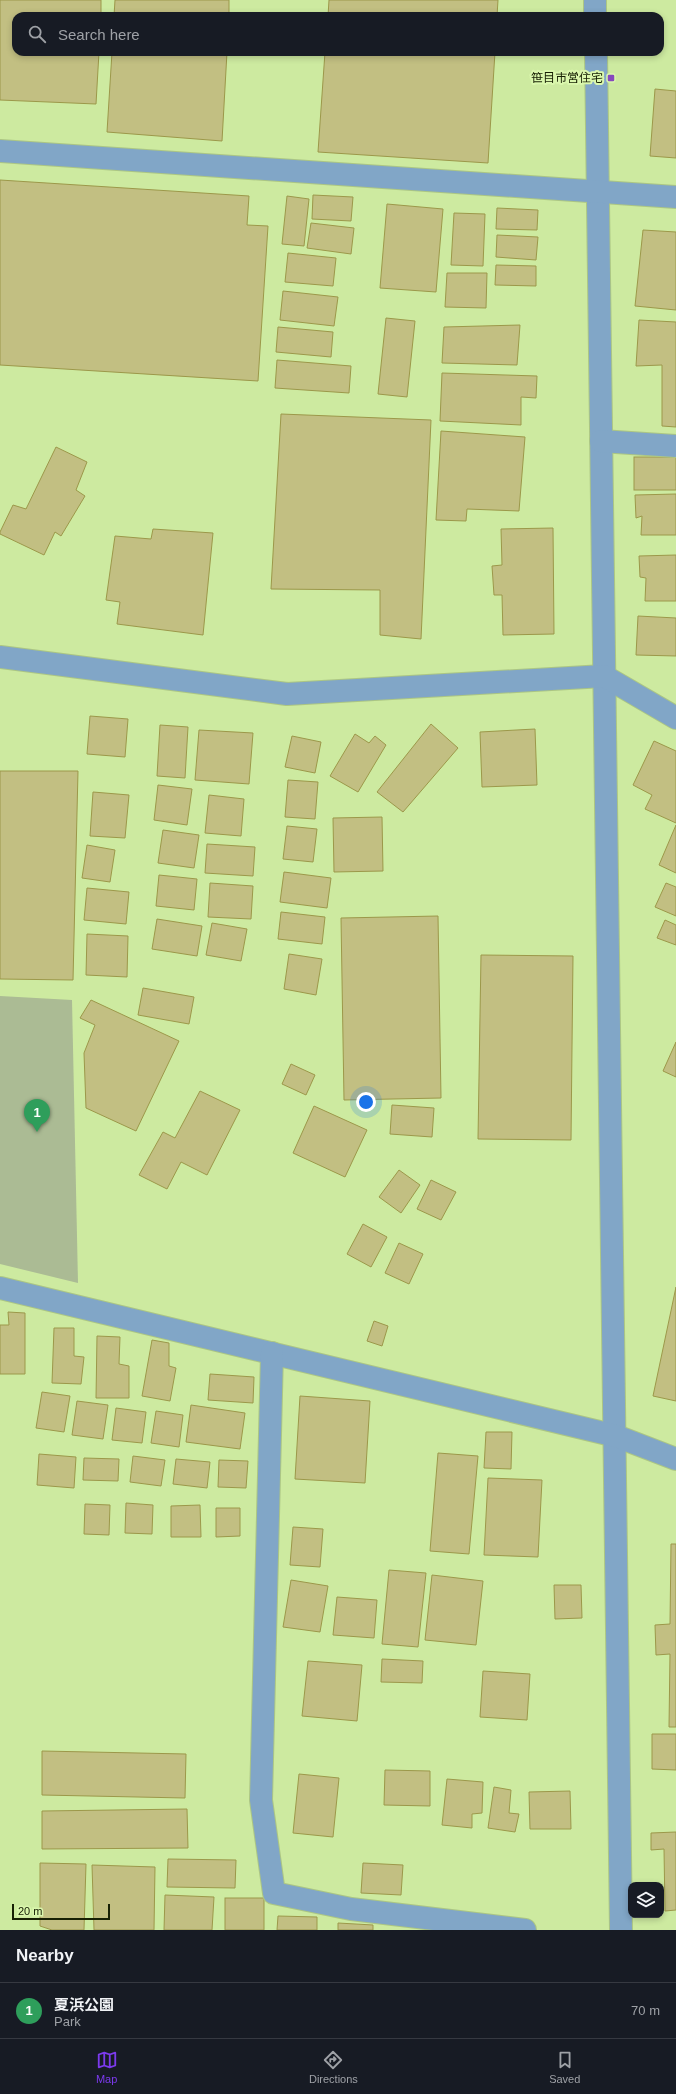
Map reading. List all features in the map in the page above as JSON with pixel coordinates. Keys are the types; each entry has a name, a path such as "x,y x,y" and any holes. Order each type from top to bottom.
{"street":[{"path":"595,0 595,12"},
{"path":"596,56 616,1436 621,1930"},
{"path":"0,151 676,197"},
{"path":"601,441 676,446"},
{"path":"0,657 287,694 604,676 676,718"},
{"path":"0,1288 616,1436 676,1459"},
{"path":"272,1354 261,1800 274,1893 351,1909 525,1930"}],"green space":[{"path":"0,996 72,1000 78,1283 0,1264"}],"building":[{"path":"0,0 101,0 101,12 12,12 12,56 99,56 96,104 0,100"},
{"path":"115,0 229,0 229,12 114,12"},
{"path":"329,0 498,0 497,12 328,12"},
{"path":"112,56 227,56 222,141 107,132"},
{"path":"325,56 495,56 488,163 318,152"},
{"path":"655,89 676,91 676,158 650,156"},
{"path":"0,180 249,196 247,225 268,226 258,381 0,365"},
{"path":"313,195 353,197 351,221 312,219"},
{"path":"287,196 309,199 304,246 282,244"},
{"path":"387,204 443,209 436,292 380,288"},
{"path":"497,208 538,210 537,230 496,229"},
{"path":"454,213 485,214 483,266 451,265"},
{"path":"311,223 354,228 351,254 307,248"},
{"path":"643,230 676,232 676,310 635,306"},
{"path":"497,235 538,237 536,260 496,257"},
{"path":"288,253 336,258 333,286 285,282"},
{"path":"496,265 536,266 536,286 495,285"},
{"path":"447,273 487,273 486,308 445,307"},
{"path":"283,291 338,297 334,326 280,320"},
{"path":"386,318 415,321 407,397 378,394"},
{"path":"639,320 676,322 676,427 662,426 662,365 636,366"},
{"path":"520,325 517,365 442,363 444,327"},
{"path":"278,327 333,332 331,357 276,352"},
{"path":"277,360 351,366 349,393 275,388"},
{"path":"442,373 537,376 536,398 521,397 521,425 440,421"},
{"path":"281,414 431,420 421,639 380,635 380,590 271,589"},
{"path":"441,431 525,437 519,511 467,509 466,521 436,520"},
{"path":"56,447 87,462 76,490 85,496 61,536 55,532 44,555 0,534 0,532 13,505 26,509"},
{"path":"634,457 676,457 676,490 634,490"},
{"path":"676,494 676,535 641,535 642,516 636,518 635,495"},
{"path":"553,528 554,634 503,635 502,595 494,595 492,566 502,565 501,529"},
{"path":"153,529 213,533 203,635 117,624 120,602 106,600 115,536 151,539"},
{"path":"676,555 676,601 645,601 646,578 640,577 639,556"},
{"path":"638,616 676,618 676,656 636,655"},
{"path":"90,716 128,719 125,757 87,754"},
{"path":"431,724 458,748 403,812 377,792"},
{"path":"160,725 188,727 185,778 157,776"},
{"path":"535,729 537,785 482,787 480,732"},
{"path":"199,730 253,733 249,784 195,780"},
{"path":"355,734 369,743 375,736 386,745 358,792 330,776"},
{"path":"292,736 321,742 315,773 285,767"},
{"path":"654,741 676,751 676,823 645,809 652,795 633,785"},
{"path":"0,771 78,771 73,980 0,979"},
{"path":"288,780 318,782 315,819 285,817"},
{"path":"158,785 192,789 187,825 154,820"},
{"path":"93,792 129,795 125,838 90,836"},
{"path":"209,795 244,799 241,836 205,833"},
{"path":"382,817 383,871 334,872 333,818"},
{"path":"676,825 676,873 659,865"},
{"path":"287,826 317,829 313,862 283,859"},
{"path":"163,830 199,835 194,868 158,863"},
{"path":"207,844 255,847 253,876 205,873"},
{"path":"87,845 115,850 110,882 82,878"},
{"path":"284,872 331,878 327,908 280,902"},
{"path":"159,875 197,879 194,910 156,906"},
{"path":"210,883 253,886 251,919 208,917"},
{"path":"666,883 676,887 676,916 655,907"},
{"path":"87,888 129,892 126,924 84,920"},
{"path":"281,912 325,917 322,944 278,939"},
{"path":"438,916 441,1098 344,1100 341,918"},
{"path":"157,919 202,926 197,956 152,949"},
{"path":"665,920 676,925 676,945 657,938"},
{"path":"212,923 247,929 241,961 206,955"},
{"path":"87,934 128,936 127,977 86,975"},
{"path":"289,954 322,959 316,995 284,989"},
{"path":"481,955 573,956 571,1140 478,1139"},
{"path":"143,988 194,997 189,1024 138,1015"},
{"path":"91,1000 179,1041 136,1131 86,1108 84,1053 95,1025 80,1018"},
{"path":"676,1042 676,1077 663,1071"},
{"path":"291,1064 315,1075 306,1095 282,1084"},
{"path":"200,1091 240,1110 207,1175 181,1162 167,1189 139,1175 163,1132 175,1138"},
{"path":"392,1105 434,1108 432,1137 390,1134"},
{"path":"314,1106 367,1130 345,1177 293,1153"},
{"path":"399,1170 420,1185 401,1213 379,1197"},
{"path":"431,1180 456,1192 441,1220 417,1209"},
{"path":"363,1224 387,1237 371,1267 347,1254"},
{"path":"399,1243 423,1254 409,1284 385,1273"},
{"path":"676,1287 676,1401 653,1396"},
{"path":"8,1312 25,1313 25,1374 0,1374 0,1325 9,1325"},
{"path":"374,1321 388,1326 382,1346 367,1341"},
{"path":"54,1328 74,1328 74,1356 84,1357 81,1384 52,1383"},
{"path":"97,1336 120,1337 119,1364 129,1366 129,1398 96,1398"},
{"path":"152,1340 169,1343 169,1366 176,1368 170,1401 142,1396"},
{"path":"210,1374 254,1377 253,1403 208,1400"},
{"path":"42,1392 70,1396 64,1432 36,1428"},
{"path":"300,1396 370,1401 365,1483 295,1479"},
{"path":"77,1401 108,1405 103,1439 72,1435"},
{"path":"191,1405 245,1413 240,1449 186,1442"},
{"path":"116,1408 146,1412 142,1443 112,1440"},
{"path":"156,1411 183,1415 179,1447 151,1443"},
{"path":"486,1432 512,1432 511,1469 484,1468"},
{"path":"438,1453 478,1456 469,1554 430,1551"},
{"path":"39,1454 76,1457 74,1488 37,1485"},
{"path":"133,1456 165,1460 161,1486 130,1482"},
{"path":"84,1458 119,1459 118,1481 83,1480"},
{"path":"176,1459 210,1462 207,1488 173,1484"},
{"path":"219,1460 248,1461 246,1488 218,1487"},
{"path":"488,1478 542,1480 538,1557 484,1555"},
{"path":"126,1503 153,1505 152,1534 125,1533"},
{"path":"85,1504 110,1505 109,1535 84,1534"},
{"path":"200,1505 201,1537 171,1537 171,1506"},
{"path":"216,1508 240,1508 240,1536 216,1537"},
{"path":"293,1527 323,1529 320,1567 290,1565"},
{"path":"671,1544 676,1544 676,1727 669,1727 670,1654 656,1655 655,1625 670,1624"},
{"path":"389,1570 426,1573 418,1647 382,1644"},
{"path":"432,1575 483,1581 476,1645 425,1640"},
{"path":"291,1580 328,1586 320,1632 283,1627"},
{"path":"554,1585 581,1585 582,1618 555,1619"},
{"path":"337,1597 377,1600 374,1638 333,1635"},
{"path":"382,1659 423,1661 422,1683 381,1682"},
{"path":"308,1661 362,1665 357,1721 302,1716"},
{"path":"483,1671 530,1674 527,1720 480,1717"},
{"path":"652,1734 676,1734 676,1770 652,1769"},
{"path":"42,1751 186,1754 185,1798 42,1795"},
{"path":"385,1770 430,1771 430,1806 384,1805"},
{"path":"299,1774 339,1778 333,1837 293,1833"},
{"path":"447,1779 483,1782 482,1813 472,1814 472,1828 442,1825"},
{"path":"494,1787 511,1790 509,1813 519,1814 515,1832 488,1828"},
{"path":"570,1791 571,1829 530,1829 529,1792"},
{"path":"187,1809 188,1848 42,1849 42,1811"},
{"path":"676,1832 676,1910 665,1911 664,1849 651,1850 651,1833"},
{"path":"168,1859 236,1860 235,1888 167,1887"},
{"path":"40,1863 86,1864 84,1930 52,1930 40,1926"},
{"path":"363,1863 403,1865 401,1895 361,1893"},
{"path":"92,1865 155,1867 154,1930 94,1930"},
{"path":"165,1895 214,1897 212,1930 164,1930"},
{"path":"225,1898 264,1898 264,1930 225,1930"},
{"path":"278,1916 317,1917 317,1930 277,1930"},
{"path":"338,1923 373,1925 373,1930 338,1930"}],"place":[{"name":"笹目市営住宅","path":"611,78"},
{"name":"夏浜公園","path":"37,1132"}]}
